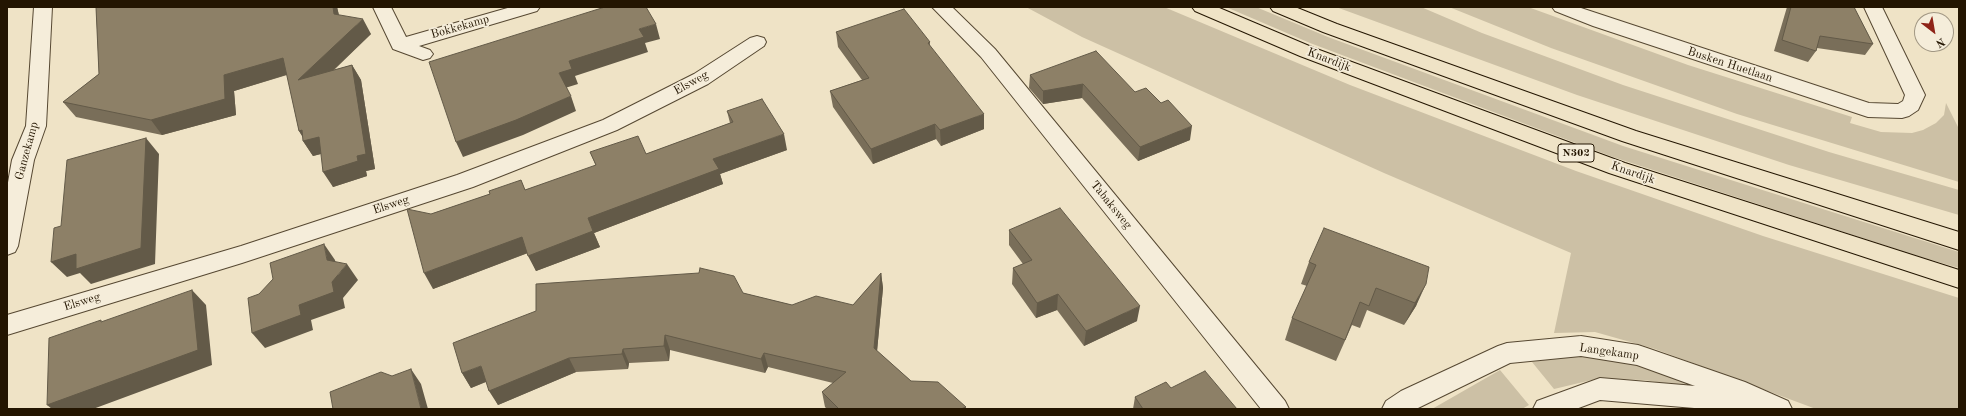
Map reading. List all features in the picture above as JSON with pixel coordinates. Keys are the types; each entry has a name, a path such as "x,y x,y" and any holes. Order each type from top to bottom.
{"main road":[{"name":"Knardijk","path":"1201,7 1307,52 1617,168 1959,279"},
{"path":"1279,7 1330,28 1629,136 1959,241"}],"street":[{"name":"Ganzekamp","path":"7,246 23,160 36,126 43,7"},
{"path":"382,7 400,45"},
{"name":"Tabaksweg","path":"940,7 988,53 1276,409"},
{"name":"Busken Huetlaan","path":"1561,7 1600,22 1868,110 1902,111 1910,105 1914,95 1873,7"},
{"name":"Bokkekamp","path":"400,45 523,8"},
{"name":"Elsweg","path":"7,325 242,254 472,178 610,125 701,79 757,42"},
{"name":"Bokkekamp","path":"400,45 423,54"},
{"name":"Langekamp","path":"1395,409 1410,399 1506,353 1581,346 1638,355 1736,390 1779,409"},
{"path":"1546,409 1600,389 1706,398 1746,409"}],"shaded area":[{"path":"1026,7 1164,7 1350,85 1576,171 1763,236 1959,298 1959,409 1816,409 1655,349 1595,332 1554,333 1571,253 1384,173 1082,37"},
{"path":"1226,7 1256,7 1328,37 1623,146 1959,252 1959,268 1917,256 1613,157 1310,43"},
{"path":"1336,7 1421,7 1482,33 1623,85 1829,152 1959,190 1959,215 1789,165 1577,95"},
{"path":"1449,7 1528,7 1688,65 1852,117 1850,123 1881,132 1912,133 1923,130 1936,123 1944,115 1946,103 1959,129 1959,182 1737,114 1551,48"},
{"path":"1567,356 1612,358 1665,372 1749,403 1689,388 1645,380 1596,379 1554,389 1532,362"},
{"path":"1500,370 1529,405 1522,409 1432,409"}],"building":[{"path":"96,7 333,7 334,14 363,19 298,80 352,65 366,154 357,156 358,161 323,172 319,137 303,141 302,130 299,131 283,58 224,75 225,99 151,120 63,102 99,74"},
{"path":"605,7 646,7 656,24 639,29 644,37 569,61 572,69 559,73 571,96 516,120 456,142 429,62"},
{"path":"1791,7 1854,7 1873,44 1820,36 1816,51 1782,40"},
{"path":"904,9 930,42 928,43 984,114 940,130 935,124 871,149 830,91 869,78 836,32"},
{"path":"1096,51 1135,92 1146,88 1161,103 1168,100 1192,126 1140,147 1083,84 1043,91 1030,75"},
{"path":"762,99 784,134 713,159 719,169 588,218 593,231 528,256 522,237 424,273 407,209 431,214 490,194 489,191 521,180 525,190 596,165 590,152 638,136 646,154 733,122 727,111"},
{"path":"146,138 141,248 76,269 76,254 51,262 54,228 61,226 67,160"},
{"path":"1060,208 1140,306 1086,331 1058,294 1037,303 1013,268 1032,260 1009,230"},
{"path":"1324,228 1429,267 1426,284 1415,303 1376,288 1369,306 1360,302 1345,340 1292,318 1316,265 1309,262"},
{"path":"324,244 327,260 347,264 332,282 334,292 299,305 301,315 252,333 248,298 259,294 273,279 270,263"},
{"path":"700,268 734,276 743,293 792,305 816,296 853,305 881,273 874,348 911,381 938,382 966,407 961,409 839,409 822,392 846,372 764,353 761,359 665,335 664,346 623,349 622,354 569,358 489,391 481,366 462,373 453,343 536,311 536,284 699,273"},
{"path":"192,290 198,350 47,405 49,338 101,320 101,322"},
{"path":"411,369 421,409 333,409 330,392 381,372 392,376"},
{"path":"1205,371 1237,409 1143,409 1135,397 1166,382 1171,388"}]}
